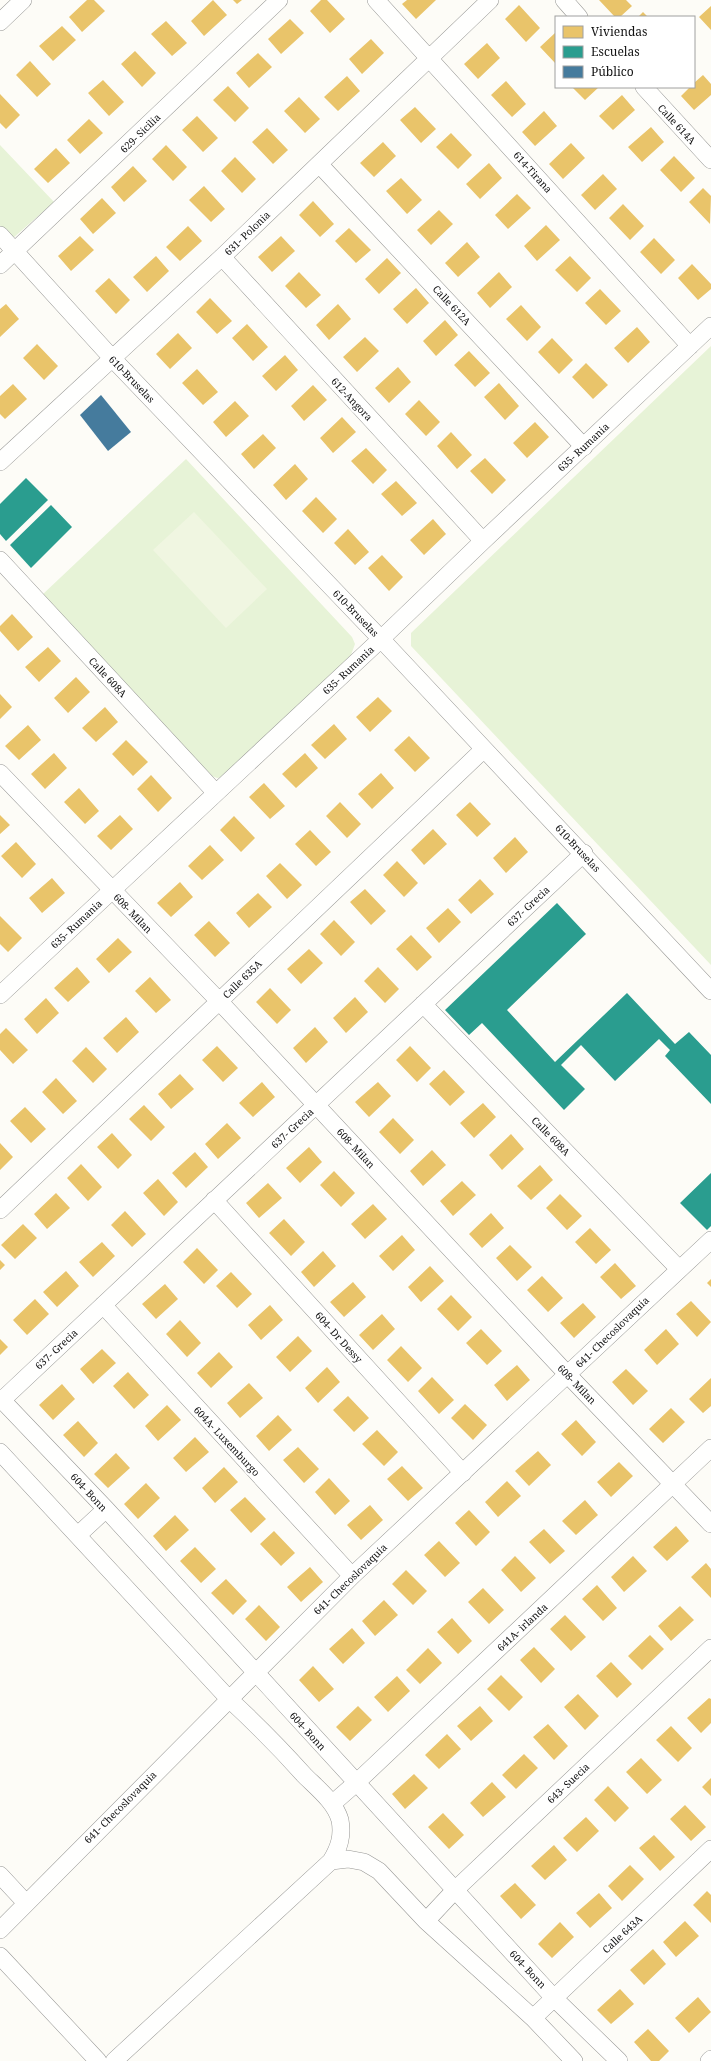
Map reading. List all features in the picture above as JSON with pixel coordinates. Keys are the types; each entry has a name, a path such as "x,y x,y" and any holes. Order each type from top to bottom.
{"street":[{"path":"0,22 22,0"},
{"name":"629- Sicilia","path":"0,265 279,0"},
{"name":"614-Tirana","path":"376,0 690,346"},
{"name":"631- Polonia","path":"0,462 222,257 490,0"},
{"path":"564,0 578,16"},
{"name":"Calle 614A","path":"645,88 711,160"},
{"name":"Calle 612A","path":"319,164 584,447"},
{"name":"610-Bruselas","path":"0,235 112,358 584,853 711,991"},
{"name":"612-Angora","path":"222,257 483,540"},
{"name":"635- Rumania","path":"0,995 381,639 483,540 584,447 711,326"},
{"name":"Calle 608A","path":"0,560 216,793"},
{"name":"Calle 635A","path":"0,1210 484,749"},
{"name":"608- Milan","path":"0,773 219,1001 568,1375 711,1524"},
{"name":"637- Grecia","path":"1,1400 584,853"},
{"name":"Calle 608A","path":"423,1004 679,1269"},
{"name":"604- Dr Dessy","path":"214,1200 463,1473"},
{"name":"641- Checoslovaquia","path":"0,1930 228,1698 352,1576 711,1240"},
{"name":"604A- Luxemburgo","path":"103,1305 352,1576"},
{"name":"604- Bonn","path":"1,1400 106,1509 554,1998 619,2061"},
{"name":"641A- irlanda","path":"332,1804 711,1448"},
{"path":"0,1452 228,1698 265,1732 332,1804 339,1819 342,1832 339,1848 331,1861 114,2061"},
{"path":"78,1535 106,1509"},
{"name":"643- Suecia","path":"426,1921 455,1890 711,1648"},
{"name":"Calle 643A","path":"533,2018 711,1849"},
{"path":"331,1861 348,1859 364,1862 379,1871 426,1921 533,2018 574,2061"},
{"path":"0,1875 26,1903"},
{"path":"0,1956 98,2061"}],"green space":[{"path":"0,145 54,202 12,239 0,227"},
{"path":"711,346 711,965 411,646 411,633"},
{"path":"186,459 352,637 355,644 351,655 225,777 217,778 207,774 42,595"},
{"path":"194,512 267,589 226,628 153,550"}],"building: Viviendas":[{"path":"87,0 94,0 105,11 82,32 69,17"},
{"path":"213,0 227,15 204,36 191,21"},
{"path":"233,0 242,0 237,4"},
{"path":"321,0 327,0 345,19 330,33 310,11"},
{"path":"407,0 436,0 416,19 402,4"},
{"path":"599,0 626,0 632,6 621,16 614,16"},
{"path":"519,5 540,28 526,42 505,19"},
{"path":"711,6 711,30 699,17"},
{"path":"643,12 647,16 639,16"},
{"path":"290,19 304,33 281,54 268,39"},
{"path":"166,21 187,43 172,56 151,34"},
{"path":"62,26 76,40 53,61 39,46"},
{"path":"555,33 555,63 540,47"},
{"path":"371,39 384,53 362,74 349,59"},
{"path":"487,43 500,58 478,79 464,64"},
{"path":"135,51 156,73 142,87 121,64"},
{"path":"258,53 272,67 249,88 236,73"},
{"path":"30,61 51,84 37,97 16,75"},
{"path":"703,75 711,84 711,95 694,110 681,96 689,88 695,88 695,82"},
{"path":"347,76 360,91 338,111 324,97"},
{"path":"103,80 124,102 109,116 88,93"},
{"path":"506,81 526,104 512,117 491,95"},
{"path":"228,86 249,108 235,122 213,100"},
{"path":"573,88 598,88 585,100"},
{"path":"0,94 20,115 6,129 0,123"},
{"path":"622,95 635,110 613,130 599,116"},
{"path":"299,97 320,119 305,133 284,111"},
{"path":"415,107 436,129 421,143 400,120"},
{"path":"544,111 557,126 535,146 522,132"},
{"path":"197,116 218,138 203,152 182,130"},
{"path":"89,119 103,133 80,154 67,140"},
{"path":"651,127 664,142 642,162 628,147"},
{"path":"267,128 288,150 273,164 252,142"},
{"path":"451,133 472,155 458,169 436,147"},
{"path":"383,142 396,156 374,177 360,163"},
{"path":"571,143 585,158 563,179 549,164"},
{"path":"166,145 187,167 173,181 152,159"},
{"path":"56,148 70,163 48,183 34,169"},
{"path":"674,156 695,178 681,192 660,170"},
{"path":"235,157 256,179 242,193 221,171"},
{"path":"489,163 502,178 480,199 466,184"},
{"path":"133,166 147,181 124,202 111,187"},
{"path":"603,174 617,189 595,210 581,195"},
{"path":"401,178 422,200 407,214 386,191"},
{"path":"204,186 225,209 211,222 189,200"},
{"path":"703,188 711,196 710,224 689,202"},
{"path":"517,194 531,208 508,229 495,215"},
{"path":"102,198 116,213 93,234 80,219"},
{"path":"313,201 334,224 320,237 299,215"},
{"path":"623,204 644,226 630,240 609,218"},
{"path":"439,210 453,224 431,245 417,230"},
{"path":"546,225 560,240 537,261 524,246"},
{"path":"188,226 202,241 180,261 166,247"},
{"path":"349,228 371,250 356,263 335,241"},
{"path":"80,236 94,250 71,271 58,256"},
{"path":"281,236 295,251 272,272 258,257"},
{"path":"654,238 675,260 661,274 640,252"},
{"path":"467,242 480,257 458,277 445,263"},
{"path":"156,256 169,271 147,292 133,277"},
{"path":"570,256 591,278 577,292 555,270"},
{"path":"387,258 401,273 379,294 365,279"},
{"path":"692,264 711,284 711,289 698,300 678,278"},
{"path":"299,272 321,295 306,308 285,286"},
{"path":"499,272 512,287 490,308 477,293"},
{"path":"109,278 130,300 116,314 95,291"},
{"path":"416,288 429,303 407,324 393,309"},
{"path":"600,289 621,311 606,325 585,303"},
{"path":"210,298 232,321 217,334 196,312"},
{"path":"6,304 19,319 0,337 0,309"},
{"path":"338,304 351,319 329,340 316,325"},
{"path":"521,305 541,327 527,341 506,319"},
{"path":"445,320 458,335 436,356 423,341"},
{"path":"247,324 268,347 253,361 232,338"},
{"path":"637,327 650,342 628,363 614,348"},
{"path":"178,333 192,348 170,369 156,354"},
{"path":"365,337 379,351 357,372 343,357"},
{"path":"552,338 573,360 559,374 538,352"},
{"path":"37,344 58,366 44,380 23,358"},
{"path":"469,351 490,373 475,387 454,365"},
{"path":"285,355 298,370 276,391 262,376"},
{"path":"586,363 608,385 593,399 572,377"},
{"path":"398,367 411,382 389,403 375,388"},
{"path":"197,369 218,392 203,405 182,383"},
{"path":"499,383 519,406 505,420 484,397"},
{"path":"13,384 27,399 5,419 0,414 0,396"},
{"path":"313,385 327,400 304,421 291,406"},
{"path":"419,400 440,422 426,436 405,414"},
{"path":"235,401 249,416 226,437 213,422"},
{"path":"342,417 356,432 333,453 320,438"},
{"path":"535,422 549,437 527,458 513,443"},
{"path":"451,432 472,455 457,469 437,446"},
{"path":"263,434 276,448 254,469 241,454"},
{"path":"366,448 387,470 373,484 351,461"},
{"path":"485,458 506,480 492,494 470,471"},
{"path":"295,464 308,479 286,500 273,485"},
{"path":"396,481 417,503 402,516 381,494"},
{"path":"316,497 337,519 323,533 302,511"},
{"path":"433,519 446,534 424,555 410,540"},
{"path":"348,529 369,552 355,565 334,543"},
{"path":"382,555 403,577 389,591 368,568"},
{"path":"12,614 33,637 18,651 0,631 0,626"},
{"path":"48,647 61,661 39,682 25,667"},
{"path":"76,677 90,692 68,713 54,698"},
{"path":"0,694 12,707 0,719"},
{"path":"378,697 392,711 370,732 356,717"},
{"path":"105,707 118,722 96,742 82,728"},
{"path":"334,724 347,739 325,759 311,745"},
{"path":"28,725 41,740 19,760 5,746"},
{"path":"409,736 430,758 415,772 394,750"},
{"path":"126,740 148,762 133,776 112,754"},
{"path":"54,753 67,768 45,789 31,774"},
{"path":"305,753 318,768 296,788 282,774"},
{"path":"381,773 394,788 372,809 358,794"},
{"path":"151,775 172,798 158,812 137,789"},
{"path":"264,783 285,806 270,819 249,797"},
{"path":"79,788 99,811 85,824 64,802"},
{"path":"340,802 361,824 347,838 326,816"},
{"path":"470,802 491,824 477,837 456,815"},
{"path":"0,815 10,825 0,834"},
{"path":"120,815 133,829 111,850 97,836"},
{"path":"234,816 255,838 241,852 220,830"},
{"path":"433,829 447,844 424,865 411,850"},
{"path":"310,830 331,852 316,866 295,844"},
{"path":"515,837 528,852 506,873 493,858"},
{"path":"16,842 36,864 22,878 1,856"},
{"path":"210,845 224,860 202,880 188,866"},
{"path":"397,861 418,883 404,897 383,875"},
{"path":"280,863 302,885 287,899 266,876"},
{"path":"52,878 65,893 42,913 29,898"},
{"path":"480,879 494,894 471,914 458,900"},
{"path":"180,882 193,897 171,917 157,903"},
{"path":"365,889 386,911 371,925 350,902"},
{"path":"258,893 272,907 249,928 236,913"},
{"path":"448,908 461,922 439,943 426,928"},
{"path":"0,916 22,938 8,952 0,944"},
{"path":"334,920 355,942 341,956 320,934"},
{"path":"209,921 230,943 215,957 194,935"},
{"path":"411,935 432,957 417,971 396,949"},
{"path":"118,938 132,952 109,973 96,959"},
{"path":"309,949 323,963 301,984 287,969"},
{"path":"77,967 90,982 68,1002 54,988"},
{"path":"378,967 399,989 385,1003 364,981"},
{"path":"150,977 171,1000 156,1013 135,991"},
{"path":"270,988 291,1010 277,1024 256,1002"},
{"path":"355,997 368,1012 346,1033 333,1018"},
{"path":"46,998 59,1013 37,1034 24,1019"},
{"path":"126,1017 139,1032 117,1053 103,1038"},
{"path":"315,1027 328,1042 306,1063 293,1048"},
{"path":"6,1028 28,1050 13,1064 0,1050 0,1034"},
{"path":"217,1046 238,1068 223,1082 202,1060"},
{"path":"410,1046 431,1068 417,1082 396,1060"},
{"path":"86,1047 107,1069 93,1083 72,1061"},
{"path":"444,1070 465,1092 450,1106 429,1084"},
{"path":"180,1074 194,1089 171,1109 158,1094"},
{"path":"56,1078 77,1101 63,1114 42,1092"},
{"path":"262,1082 275,1097 253,1117 239,1103"},
{"path":"378,1082 391,1096 369,1117 355,1102"},
{"path":"483,1103 496,1117 474,1138 460,1123"},
{"path":"144,1105 165,1127 151,1141 129,1119"},
{"path":"25,1107 46,1129 31,1143 10,1121"},
{"path":"393,1118 414,1140 400,1154 379,1132"},
{"path":"227,1123 241,1138 218,1159 205,1144"},
{"path":"112,1133 132,1155 118,1169 97,1147"},
{"path":"511,1134 524,1149 502,1170 489,1155"},
{"path":"0,1143 13,1157 0,1170"},
{"path":"309,1147 322,1162 300,1183 286,1168"},
{"path":"432,1150 446,1165 423,1186 410,1171"},
{"path":"195,1152 208,1167 186,1188 172,1173"},
{"path":"81,1164 102,1187 88,1201 67,1178"},
{"path":"540,1165 553,1180 531,1200 517,1186"},
{"path":"334,1171 355,1193 341,1207 320,1185"},
{"path":"158,1179 178,1202 164,1216 143,1193"},
{"path":"462,1181 476,1195 453,1216 440,1201"},
{"path":"268,1183 282,1198 259,1218 246,1203"},
{"path":"56,1193 70,1208 47,1229 34,1214"},
{"path":"560,1194 582,1216 567,1230 546,1208"},
{"path":"373,1204 387,1219 365,1239 351,1224"},
{"path":"125,1211 146,1234 132,1247 111,1225"},
{"path":"491,1213 504,1228 482,1248 469,1234"},
{"path":"284,1219 305,1242 291,1256 269,1233"},
{"path":"23,1224 37,1238 15,1259 1,1245"},
{"path":"590,1228 611,1250 596,1264 575,1242"},
{"path":"402,1235 415,1250 393,1271 379,1256"},
{"path":"102,1242 115,1256 93,1277 79,1262"},
{"path":"510,1245 532,1267 517,1281 496,1258"},
{"path":"197,1248 218,1270 204,1284 183,1262"},
{"path":"323,1251 336,1266 314,1287 301,1272"},
{"path":"0,1260 5,1265 0,1270"},
{"path":"615,1263 636,1286 621,1299 600,1277"},
{"path":"430,1266 444,1281 421,1302 408,1287"},
{"path":"66,1271 79,1286 57,1307 43,1292"},
{"path":"231,1272 252,1294 237,1308 216,1286"},
{"path":"542,1276 563,1298 548,1312 527,1290"},
{"path":"711,1279 711,1287 707,1283"},
{"path":"353,1282 366,1297 344,1317 330,1302"},
{"path":"165,1284 178,1299 156,1319 142,1304"},
{"path":"451,1295 472,1317 458,1331 437,1309"},
{"path":"35,1299 49,1314 27,1335 13,1320"},
{"path":"691,1301 711,1322 697,1337 676,1314"},
{"path":"583,1303 596,1317 574,1338 560,1323"},
{"path":"270,1305 283,1320 261,1340 248,1325"},
{"path":"382,1314 395,1329 373,1350 359,1335"},
{"path":"180,1320 201,1343 187,1357 166,1334"},
{"path":"481,1329 502,1351 487,1365 466,1343"},
{"path":"666,1329 679,1344 657,1365 644,1350"},
{"path":"298,1336 312,1351 290,1372 276,1357"},
{"path":"0,1339 8,1347 0,1355"},
{"path":"401,1346 422,1368 408,1382 387,1360"},
{"path":"102,1349 116,1363 93,1384 80,1369"},
{"path":"219,1352 233,1367 211,1388 197,1373"},
{"path":"517,1365 530,1380 507,1401 494,1385"},
{"path":"327,1367 340,1382 318,1403 305,1388"},
{"path":"626,1369 648,1391 633,1405 612,1382"},
{"path":"128,1372 149,1395 134,1409 113,1386"},
{"path":"432,1377 454,1400 439,1414 418,1391"},
{"path":"711,1378 711,1406 703,1413 689,1399"},
{"path":"249,1383 263,1398 240,1418 227,1403"},
{"path":"62,1384 75,1399 53,1420 39,1405"},
{"path":"348,1396 369,1418 354,1432 333,1410"},
{"path":"465,1404 487,1425 473,1440 451,1418"},
{"path":"167,1405 181,1420 158,1441 145,1426"},
{"path":"671,1408 685,1422 663,1443 649,1429"},
{"path":"278,1415 292,1430 269,1451 256,1436"},
{"path":"576,1420 596,1442 582,1456 561,1434"},
{"path":"78,1421 98,1443 84,1457 63,1435"},
{"path":"377,1430 398,1452 384,1466 362,1444"},
{"path":"195,1437 209,1452 186,1472 173,1458"},
{"path":"298,1447 319,1469 304,1483 283,1460"},
{"path":"538,1451 551,1465 529,1486 515,1471"},
{"path":"116,1453 130,1468 108,1488 94,1474"},
{"path":"619,1462 633,1476 611,1497 597,1482"},
{"path":"402,1466 423,1488 408,1501 387,1479"},
{"path":"224,1467 238,1482 215,1503 202,1488"},
{"path":"329,1478 350,1501 335,1515 315,1492"},
{"path":"507,1481 521,1496 498,1517 485,1502"},
{"path":"146,1483 160,1498 138,1519 124,1504"},
{"path":"245,1497 266,1519 251,1533 230,1510"},
{"path":"585,1500 598,1515 576,1535 562,1521"},
{"path":"370,1505 383,1520 361,1540 347,1525"},
{"path":"469,1510 490,1532 476,1546 455,1523"},
{"path":"175,1515 189,1530 166,1551 153,1536"},
{"path":"676,1526 689,1541 667,1561 653,1547"},
{"path":"544,1529 565,1551 550,1564 529,1542"},
{"path":"274,1531 295,1553 281,1566 260,1544"},
{"path":"439,1541 460,1563 445,1577 424,1555"},
{"path":"195,1547 216,1569 201,1583 180,1561"},
{"path":"515,1556 536,1578 521,1592 501,1570"},
{"path":"633,1556 647,1571 624,1592 611,1577"},
{"path":"706,1563 711,1569 711,1598 691,1577"},
{"path":"310,1567 323,1582 301,1602 287,1587"},
{"path":"406,1570 427,1591 413,1605 392,1584"},
{"path":"226,1579 247,1601 233,1615 211,1593"},
{"path":"597,1585 617,1608 603,1621 582,1599"},
{"path":"483,1588 504,1610 489,1624 468,1602"},
{"path":"384,1600 398,1615 375,1636 362,1621"},
{"path":"259,1605 280,1627 266,1641 245,1619"},
{"path":"680,1606 694,1620 671,1641 658,1626"},
{"path":"565,1615 586,1637 571,1651 550,1629"},
{"path":"452,1618 472,1641 458,1654 437,1632"},
{"path":"352,1628 365,1643 343,1664 329,1649"},
{"path":"650,1635 664,1649 642,1670 628,1656"},
{"path":"534,1647 555,1669 541,1683 520,1660"},
{"path":"428,1648 442,1663 420,1684 406,1670"},
{"path":"611,1662 632,1684 617,1698 596,1676"},
{"path":"313,1666 334,1689 319,1702 299,1680"},
{"path":"501,1675 523,1697 509,1711 487,1689"},
{"path":"397,1676 410,1691 388,1712 374,1697"},
{"path":"578,1694 599,1716 585,1730 564,1707"},
{"path":"709,1698 711,1699 711,1723 701,1733 687,1718"},
{"path":"358,1706 372,1720 350,1741 336,1727"},
{"path":"480,1706 493,1721 471,1741 457,1726"},
{"path":"548,1724 568,1746 554,1760 533,1737"},
{"path":"671,1726 692,1748 678,1762 656,1740"},
{"path":"447,1734 461,1749 439,1769 425,1755"},
{"path":"524,1754 538,1768 516,1789 502,1775"},
{"path":"641,1758 662,1780 647,1794 626,1772"},
{"path":"414,1774 428,1788 405,1809 392,1794"},
{"path":"711,1778 711,1796 702,1787"},
{"path":"492,1782 506,1797 483,1817 470,1803"},
{"path":"608,1786 629,1808 615,1822 594,1800"},
{"path":"685,1805 706,1827 691,1841 670,1819"},
{"path":"443,1813 464,1835 449,1849 428,1827"},
{"path":"586,1817 599,1831 577,1852 563,1838"},
{"path":"654,1835 675,1857 660,1871 639,1848"},
{"path":"554,1845 567,1860 545,1880 531,1866"},
{"path":"630,1865 644,1879 622,1901 608,1886"},
{"path":"515,1883 536,1905 521,1919 500,1896"},
{"path":"707,1891 711,1895 711,1923 693,1905"},
{"path":"599,1893 612,1908 590,1928 576,1913"},
{"path":"685,1921 699,1936 676,1957 663,1942"},
{"path":"560,1922 574,1937 552,1958 538,1944"},
{"path":"653,1949 666,1964 644,1985 630,1970"},
{"path":"620,1989 634,2004 611,2024 597,2010"},
{"path":"698,1997 711,2012 689,2033 675,2018"},
{"path":"648,2029 669,2051 659,2061 651,2061 634,2042"}],"building: Escuelas":[{"path":"26,478 48,500 6,541 0,534 0,504"},
{"path":"51,505 72,527 31,568 10,545"},
{"path":"557,903 586,934 507,1010 555,1062 627,993 675,1044 689,1032 711,1055 711,1104 665,1056 670,1050 659,1039 615,1081 581,1045 561,1065 585,1089 564,1110 482,1023 469,1035 445,1010"},
{"path":"711,1173 711,1226 707,1230 680,1203"}],"building: Público":[{"path":"101,395 131,432 108,451 80,415"}]}
